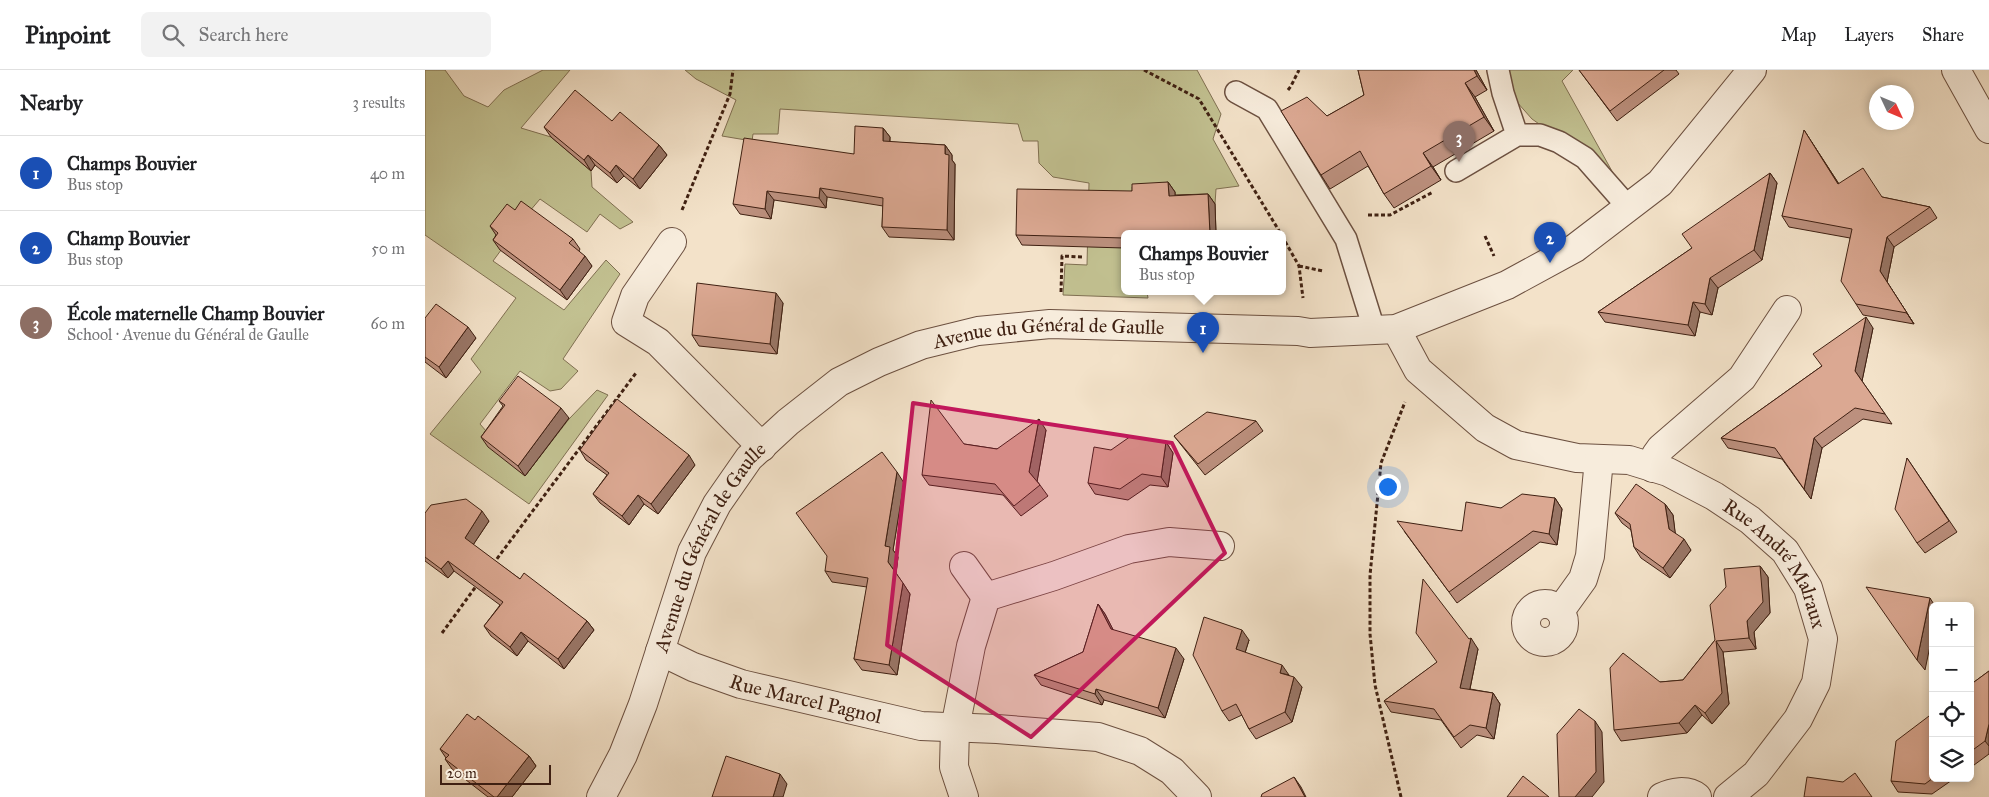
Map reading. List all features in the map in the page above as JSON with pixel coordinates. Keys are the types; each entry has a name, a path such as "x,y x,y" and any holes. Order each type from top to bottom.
{"street":[{"name":"Avenue du Général de Gaulle","path":"601,797 623,755 643,704 692,552 717,504 749,458 789,422 839,382 879,362 921,345 978,331 1050,324 1298,331 1310,333 1385,329 1516,281 1575,248 1660,183 1751,70"},
{"path":"1955,70 1989,129"},
{"path":"672,242 635,296 626,322 658,342 762,447"},
{"path":"1653,468 1656,455 1661,448 1742,378 1787,310"},
{"name":"Rue André Malraux","path":"1385,329 1418,370 1485,428 1516,445 1577,458 1629,460 1668,472 1714,496 1750,520 1785,551 1808,588 1823,639 1816,683 1798,719 1756,774 1728,797"},
{"path":"1560,611 1583,579 1590,556 1599,459"},
{"path":"986,596 1054,576 1129,549 1169,542 1220,546"},
{"path":"964,566 986,596"},
{"path":"964,797 954,767 955,728 971,646 986,596"},
{"name":"Rue Marcel Pagnol","path":"659,651 693,667 741,684 921,726 997,729 1099,737 1140,751 1172,771 1197,797"},
{"path":"1662,797 1678,792 1694,794 1697,797"}],"lane":[{"path":"1498,70 1503,93 1517,134"},
{"path":"1236,92 1267,109 1346,239 1385,329"},
{"path":"1456,171 1517,134 1539,135 1559,142 1585,158 1629,208"}],"path":[{"path":"677,214 682,211 730,94 733,70"},
{"path":"1143,70 1199,99 1278,230"},
{"path":"1326,206 1366,216 1390,215 1448,184 1456,171"},
{"path":"1485,236 1496,260"},
{"path":"1286,244 1299,266 1303,299"},
{"path":"1061,294 1062,256 1082,257"},
{"path":"489,570 636,373"},
{"path":"1401,797 1375,685 1370,634 1370,575 1381,463 1406,400"},
{"path":"442,633 483,578"}],"highlighted area":[{"path":"913,403 1172,443 1225,553 1031,737 887,645"}],"shaded area":[{"path":"425,70 445,70 464,96 488,107 504,90 543,70 570,70 521,128 551,137 591,171 592,187 633,222 620,229 600,214 587,232 540,199 493,261 564,310 606,260 620,274 563,359 578,371 561,389 550,391 520,371 480,424 525,476 569,419 597,390 608,395 529,504 430,434 481,372 471,359 516,298 425,235"},
{"path":"685,70 1197,70 1221,114 1213,139 1239,186 1216,189 1215,204 1175,205 1141,186 1132,187 1135,230 1121,230 1121,295 1148,295 1148,298 1063,295 1065,264 1087,265 1089,183 1053,177 1039,163 1038,141 1023,141 1018,124 780,109 778,134 753,134 752,141 722,136 736,100 696,79"},
{"path":"1509,70 1573,70 1562,81 1613,173 1587,151 1552,133 1532,119 1516,101"}],"building":[{"path":"1358,70 1474,70 1477,76 1465,83 1484,117 1423,153 1431,166 1384,194 1360,151 1321,175 1281,111 1307,97 1327,116 1364,95"},
{"path":"1579,70 1664,70 1610,111"},
{"path":"575,90 612,121 620,112 659,145 633,179 616,165 610,173 588,155 584,160 544,127"},
{"path":"855,126 883,128 883,141 945,145 945,154 949,155 947,230 882,227 883,198 820,188 819,198 767,191 765,209 733,204 744,138 854,154"},
{"path":"1804,130 1838,184 1863,168 1882,197 1930,207 1887,237 1880,271 1907,313 1856,304 1841,281 1852,229 1782,216"},
{"path":"1770,173 1754,250 1710,278 1705,304 1693,302 1688,325 1598,312 1692,248 1682,234"},
{"path":"1168,182 1169,196 1208,194 1210,230 1121,230 1121,238 1016,235 1017,189 1132,191 1132,184"},
{"path":"521,201 573,239 569,243 585,256 560,290 493,240 498,233 490,226 507,204 515,210"},
{"path":"697,283 776,293 770,344 692,335"},
{"path":"436,304 468,327 439,367 425,357 425,318"},
{"path":"1866,317 1855,371 1885,414 1855,408 1814,438 1804,489 1775,448 1721,438 1822,366 1813,354"},
{"path":"518,376 561,408 518,466 481,437 505,405 499,401"},
{"path":"617,399 689,455 651,504 638,495 622,516 593,494 609,473 580,450"},
{"path":"931,400 964,444 997,449 1039,419 1029,472 1040,485 1014,506 995,484 922,475"},
{"path":"1207,412 1256,421 1198,464 1174,436"},
{"path":"1131,436 1166,442 1161,477 1142,474 1120,489 1088,483 1094,447 1111,450"},
{"path":"882,452 897,472 885,546 890,547 888,562 903,583 889,665 854,659 868,578 825,571 827,556 796,513"},
{"path":"1907,458 1949,521 1917,543 1895,509"},
{"path":"1636,484 1665,504 1669,529 1684,539 1663,568 1634,547 1630,524 1615,513"},
{"path":"1522,494 1555,498 1549,534 1533,531 1449,592 1397,521 1462,531 1466,502 1501,508"},
{"path":"466,499 482,511 465,538 520,579 524,573 587,621 558,659 521,632 510,647 484,626 503,602 448,561 441,569 425,557 425,513 431,505"},
{"path":"1760,566 1763,602 1747,621 1749,638 1716,641 1722,693 1705,713 1695,705 1679,723 1614,730 1610,668 1623,653 1660,682 1683,680 1715,640 1710,605 1726,587 1724,569"},
{"path":"1423,579 1469,639 1471,638 1460,688 1493,693 1486,728 1470,725 1454,737 1434,709 1384,701 1437,662 1416,633"},
{"path":"1866,587 1930,598 1917,660"},
{"path":"1098,604 1111,629 1176,648 1158,708 1096,689 1095,694 1034,675 1083,652"},
{"path":"1204,617 1242,630 1236,649 1282,665 1280,673 1294,677 1285,712 1249,729 1236,704 1222,711 1193,655"},
{"path":"1989,671 1989,724 1985,741 1974,749 1974,692 1974,682"},
{"path":"1579,709 1595,721 1596,772 1575,797 1559,797 1557,734"},
{"path":"467,714 475,720 478,716 529,756 497,797 494,797 445,759 449,755 440,749"},
{"path":"1929,716 1929,781 1925,784 1891,781 1896,741"},
{"path":"726,756 780,774 773,797 712,797"},
{"path":"1855,773 1872,797 1804,797 1807,777 1843,782"},
{"path":"1523,776 1549,797 1507,797"},
{"path":"1294,777 1305,797 1261,797 1262,794"}],"place":[{"name":"École maternelle Champ Bouvier","path":"1459,162"},
{"name":"Champ Bouvier","path":"1550,263"},
{"name":"Champs Bouvier","path":"1203,353"}]}
